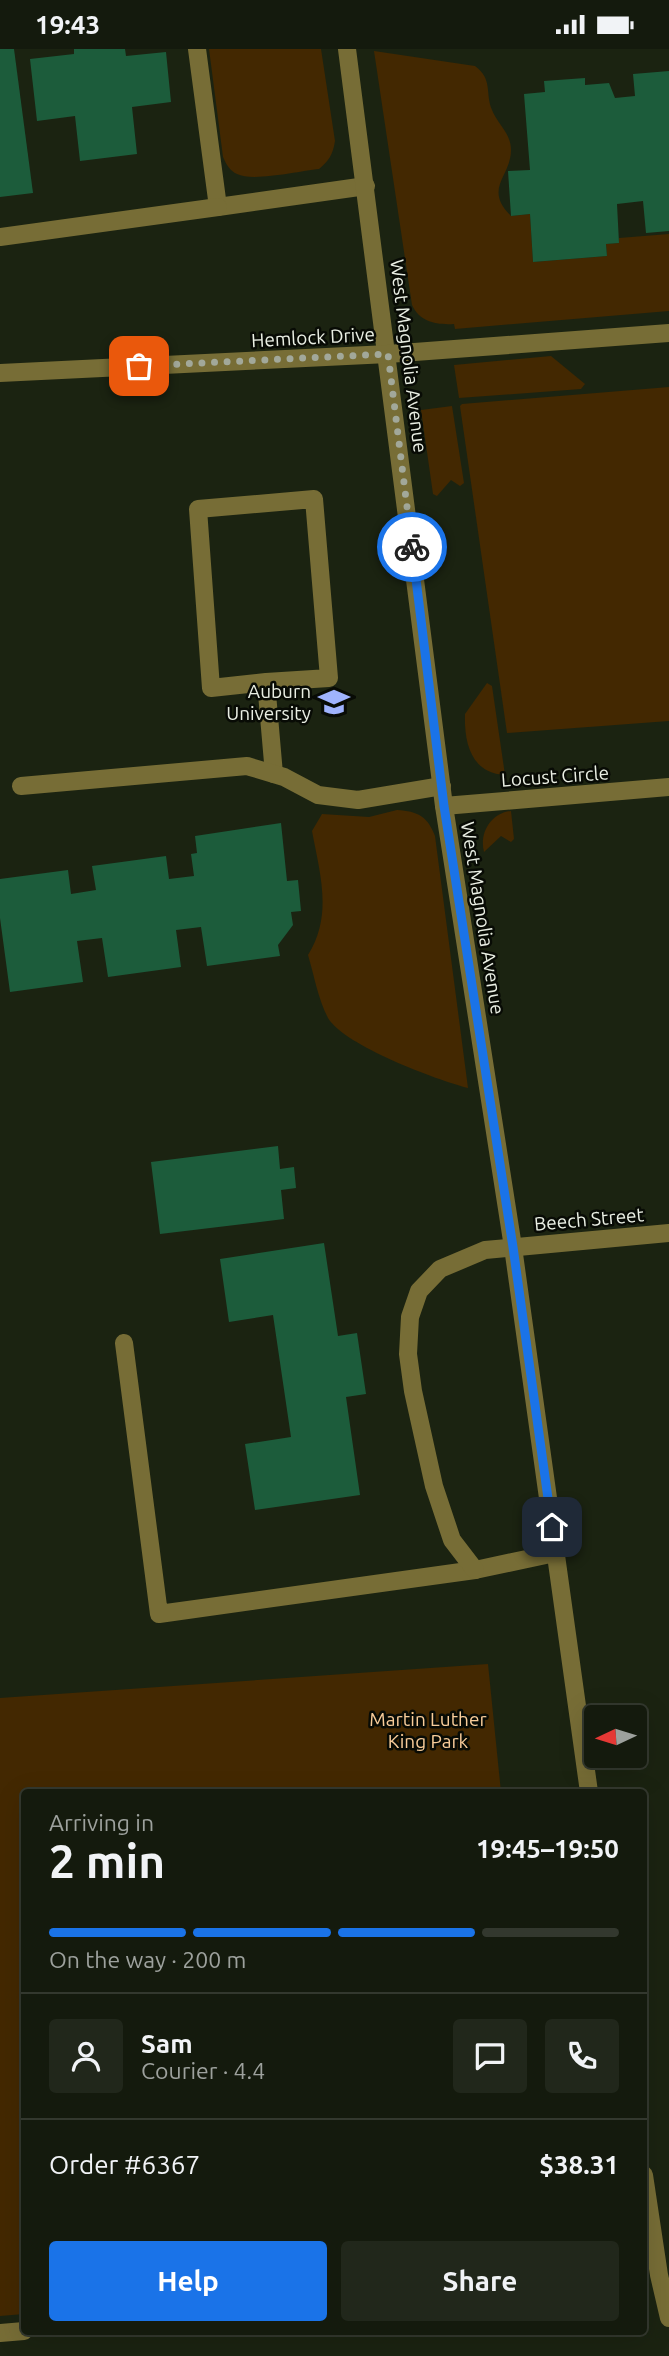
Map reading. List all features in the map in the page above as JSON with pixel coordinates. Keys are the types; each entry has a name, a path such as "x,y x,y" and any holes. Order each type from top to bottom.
{"street":[{"path":"197,49 218,207"},
{"name":"West Magnolia Avenue","path":"347,49 444,806 513,1247 589,1789"},
{"path":"0,237 366,186"},
{"name":"Hemlock Drive","path":"0,373 388,354 669,333"},
{"path":"314,499 329,678 266,682 211,688 198,509 314,499"},
{"path":"266,682 274,774"},
{"path":"21,786 247,766 274,774 318,795 358,800 442,786"},
{"name":"Locust Circle","path":"444,806 669,787"},
{"name":"Beech Street","path":"475,1570 452,1540 434,1486 413,1391 408,1354 410,1317 419,1291 440,1269 467,1255 513,1247 669,1233"},
{"path":"124,1343 159,1614 475,1570 555,1553"},
{"path":"647,2218 651,2276 669,2318"},
{"path":"0,2333 21,2331"}],"green space":[{"path":"209,49 321,49 335,141 330,157 319,169 254,177 237,174 230,169 223,157"},
{"path":"374,51 475,66 481,71 492,110 507,134 511,150 500,183 499,198 511,216 530,214 533,262 607,256 606,244 619,243 619,238 669,234 669,311 455,329 454,324 435,323 419,315 412,305"},
{"path":"551,356 585,384 581,389 459,398 454,365"},
{"path":"669,387 669,721 507,733 460,406"},
{"path":"452,406 464,483 460,486 451,480 437,496 433,494 421,410"},
{"path":"487,683 492,686 505,775 484,769 468,746 465,714"},
{"path":"397,810 421,816 435,836 468,1088 435,1078 393,1060 353,1040 338,1029 325,1011 308,955 316,940 322,910 321,879 312,831 322,814 369,817"},
{"path":"511,811 514,839 511,842 501,836 484,852 483,838 488,825 498,816"},
{"name":"Martin Luther King Park","path":"488,1664 501,1789 21,1789 21,2314 0,2316 0,1698"}],"building":[{"path":"0,49 14,49 33,193 0,197"},
{"path":"74,49 125,49 126,56 166,52 171,102 132,107 137,154 80,161 75,116 37,121 30,59 74,54"},
{"path":"669,71 669,231 646,233 643,201 617,204 619,243 606,244 607,256 533,262 530,214 511,216 508,171 530,170 524,94 545,92 544,81 585,78 585,85 609,83 615,98 635,96 633,74"},
{"path":"281,823 287,881 298,880 301,911 291,912 293,925 278,945 280,956 207,966 201,927 176,930 181,967 108,977 102,938 77,941 83,982 10,992 0,918 0,879 68,870 71,894 96,890 92,866 166,856 169,879 194,876 191,854 197,853 195,836"},
{"path":"278,1146 280,1169 294,1167 296,1188 281,1190 284,1219 160,1234 151,1162"},
{"path":"324,1243 338,1336 357,1333 366,1394 346,1397 360,1495 255,1510 245,1444 291,1437 273,1315 229,1322 220,1259"}],"way so far":[{"path":"139,366 388,354 412,547"}],"place":[{"name":"Auburn University","path":"334,702"}],"route":[{"path":"412,547 444,806 513,1247 552,1527"}]}
